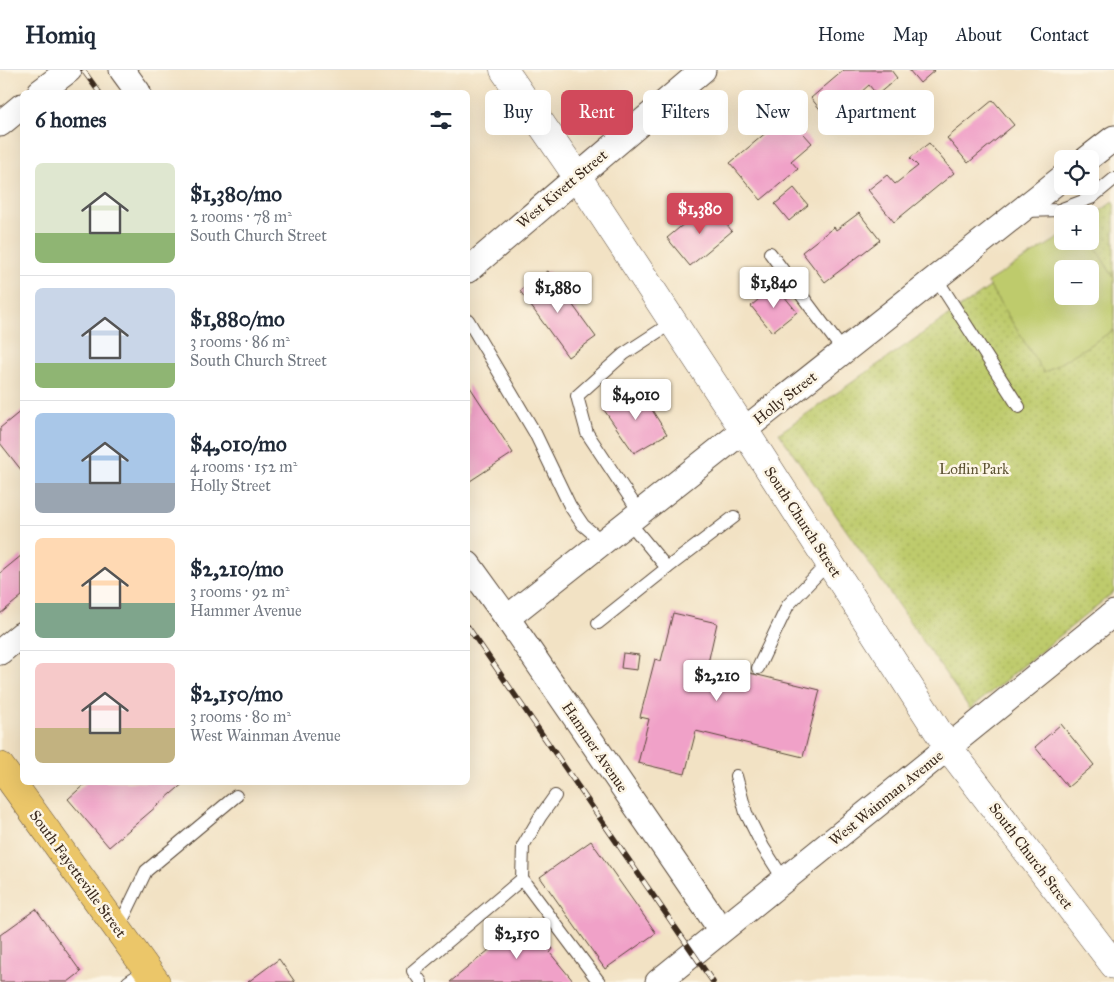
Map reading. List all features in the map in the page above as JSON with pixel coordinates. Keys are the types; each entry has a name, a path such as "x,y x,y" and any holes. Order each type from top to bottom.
{"main road":[{"name":"South Fayetteville Street","path":"0,766 118,929 144,978"}],"street":[{"path":"43,90 69,70"},
{"path":"122,70 137,90"},
{"name":"South Church Street","path":"504,70 577,176 744,430 948,747 1111,953"},
{"name":"West Kivett Street","path":"470,268 703,70"},
{"path":"0,124 20,108"},
{"path":"1099,150 1114,138"},
{"name":"Holly Street","path":"506,618 1054,185"},
{"name":"Hammer Avenue","path":"470,567 721,930"},
{"name":"West Wainman Avenue","path":"658,982 1114,613"},
{"path":"0,652 20,636"}],"lane":[{"path":"1022,211 1059,210 1091,198 1114,179"},
{"path":"770,253 844,352"},
{"path":"936,278 1020,407"},
{"path":"667,568 635,517 587,433 577,396 624,354 673,322"},
{"path":"470,323 535,432 570,506 583,525 603,542"},
{"path":"598,623 734,517"},
{"path":"758,668 788,605 829,562"},
{"path":"736,776 746,813 763,847 784,880"},
{"path":"118,929 146,871 236,796"},
{"path":"556,796 522,846 522,879 598,982"},
{"path":"421,982 413,970 522,879"}],"green space":[{"name":"Loflin Park","path":"1114,201 1114,592 970,709 779,433 1054,243 1054,250 1099,250 1099,212"},
{"path":"1054,241 1054,250 1097,250 1114,278 1114,330 1044,373 987,282"}],"building":[{"path":"844,70 891,70 897,78 883,90 873,90 869,85 863,90 820,90"},
{"path":"909,70 935,70 920,83"},
{"path":"818,92 818,107 811,98"},
{"path":"993,100 1014,125 968,163 947,138"},
{"path":"763,135 805,135 812,143 791,161 798,169 761,200 730,163"},
{"path":"929,143 954,173 894,222 868,190 887,175 895,184 918,166 910,158"},
{"path":"794,188 808,205 789,221 775,204"},
{"path":"709,203 732,231 690,266 667,238"},
{"path":"859,213 880,240 825,282 802,252 834,227 836,230"},
{"path":"548,271 596,337 568,357 520,291"},
{"path":"775,285 797,312 772,332 751,306"},
{"path":"470,387 513,453 470,481"},
{"path":"639,389 667,434 634,453 604,410"},
{"path":"20,412 20,468 0,443 0,428"},
{"path":"20,557 20,598 0,614 0,573"},
{"path":"673,613 717,623 708,663 820,690 803,757 696,731 685,774 638,763 649,719 640,717 655,659 661,661"},
{"path":"623,653 639,655 637,670 621,668"},
{"path":"1061,724 1094,765 1068,787 1035,747"},
{"path":"84,785 181,785 109,847 68,799"},
{"path":"591,841 656,933 605,969 540,877"},
{"path":"36,909 81,972 68,982 0,982 0,935"},
{"path":"528,918 553,949 550,953 574,982 450,982"},
{"path":"279,959 295,982 248,982"}],"railway":[{"path":"83,70 98,90"},
{"path":"470,630 713,982"}]}
